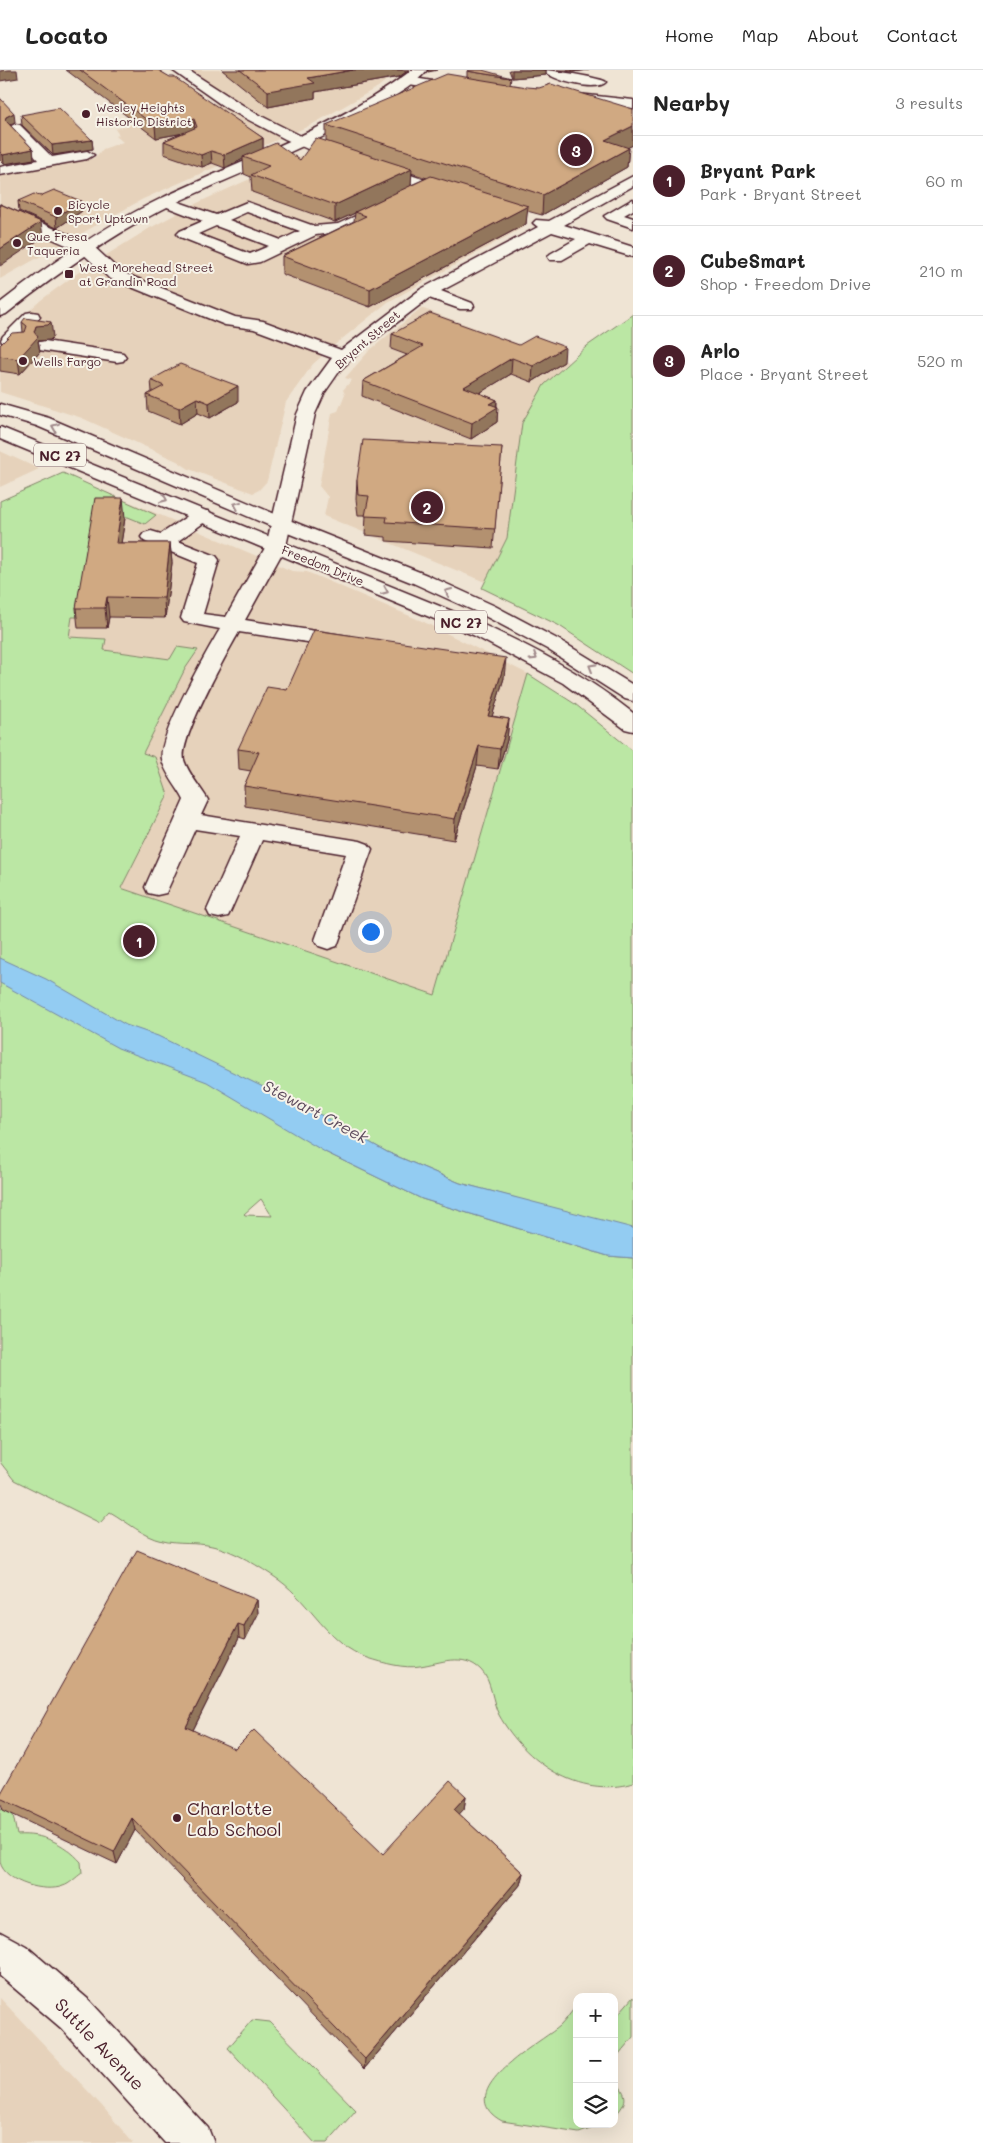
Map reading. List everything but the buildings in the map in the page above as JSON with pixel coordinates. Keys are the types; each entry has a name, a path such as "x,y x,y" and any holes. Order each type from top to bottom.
{"street":[{"path":"179,70 232,104 301,142 325,152 465,198"},
{"path":"0,311 54,268 86,248 167,202 301,142 358,113 420,70"},
{"path":"550,70 563,78 616,84"},
{"path":"408,80 480,92"},
{"path":"557,95 633,104"},
{"path":"15,128 48,162"},
{"path":"0,171 87,155"},
{"name":"Bryant Street","path":"188,820 196,800 173,760 173,751 183,721 232,623 276,546 306,414 316,392 335,365 389,318 427,292 633,180"},
{"path":"409,196 429,186"},
{"path":"595,201 628,207"},
{"path":"167,202 283,246"},
{"path":"313,231 250,207 185,234 254,260 313,231 342,228 384,208"},
{"path":"628,207 612,216 633,222"},
{"path":"0,210 86,248 115,274 231,321 256,325 344,357"},
{"path":"528,219 633,252"},
{"path":"556,257 589,238"},
{"path":"427,292 466,306"},
{"path":"19,342 9,340 32,317"},
{"path":"45,346 117,357"},
{"name":"Freedom Drive","path":"0,409 52,426 282,524 420,579 488,610 554,645 633,694"},
{"name":"Freedom Drive","path":"0,432 457,620 522,649 617,710 633,724"},
{"path":"202,514 157,540 209,560 191,618 368,645"},
{"path":"157,887 188,820 360,849 328,940"},
{"path":"219,910 254,831"},
{"name":"Suttle Avenue","path":"0,1952 75,2014 193,2143"}],"shaded area":[{"path":"183,70 399,70 378,87 311,125 143,199 0,279 0,176 94,158 103,149 123,142 116,136 119,135 115,129 228,100"},
{"path":"303,155 524,227 388,302 313,364 286,402 267,481 259,490 253,493 189,469 177,461 82,418 0,392 0,337 41,300 79,272 150,228 195,204"},
{"path":"421,308 568,362 556,374 522,423 507,538 485,582 324,516 328,497 319,486 332,413 338,411 345,394 343,390 352,380 345,378 369,351"},
{"path":"0,451 39,469 0,487"},
{"path":"106,492 292,571 307,572 424,622 528,674 435,995 121,888 168,795 143,753 187,664 103,650 106,639 69,637 89,516"},
{"path":"0,1998 102,2106 133,2143 0,2143"}],"green space":[{"path":"633,314 633,674 558,625 482,588 507,538 522,423 544,385 587,346"},
{"path":"63,473 156,515 145,524 128,517 97,518 80,617 72,617 69,637 106,639 104,650 170,659 177,647 198,650 185,669 143,753 155,757 168,795 121,888 435,995 528,674 575,704 633,751 633,1256 516,1198 460,1183 387,1152 340,1126 325,1152 422,1199 608,1256 633,1258 633,1783 613,1787 593,1786 574,1781 556,1773 539,1761 523,1748 510,1732 499,1715 485,1675 467,1661 452,1660 407,1667 387,1664 368,1658 354,1652 341,1643 291,1590 279,1580 247,1560 229,1551 212,1546 156,1539 110,1512 100,1523 14,1480 0,1462 0,501","holes":["261,1199 272,1216 245,1215 244,1214"]},
{"path":"0,1808 13,1815 17,1835 44,1838 67,1849 81,1862 82,1873 68,1884 56,1888 27,1885 10,1876 3,1869 0,1862"},
{"path":"633,1997 633,2037 618,2055 618,2038 618,2014"},
{"path":"573,2010 573,2128 593,2128 579,2133 502,2121 488,2109 485,2096 491,2083 503,2069 560,2026"},
{"path":"252,2020 270,2022 356,2110 327,2143 315,2143 228,2048"},
{"path":"618,2085 625,2098 618,2112"}],"water":[{"path":"0,958 46,979 126,1025 158,1036 323,1116 387,1152 460,1183 633,1228 633,1258 608,1256 422,1199 325,1152 207,1082 118,1048 0,983"}],"place":[{"name":"Wesley Heights Historic District","path":"86,114"},
{"name":"Arlo","path":"576,150"},
{"name":"Bicycle Sport Uptown","path":"58,211"},
{"name":"Que Fresa Taqueria","path":"17,243"},
{"name":"West Morehead Street at Grandin Road","path":"69,274"},
{"name":"Wells Fargo","path":"23,361"},
{"name":"CubeSmart","path":"427,507"},
{"name":"Bryant Park","path":"139,941"},
{"name":"Charlotte Lab School","path":"177,1818"}],"water label":[{"name":"Stewart Creek","path":"316,1111"}]}
